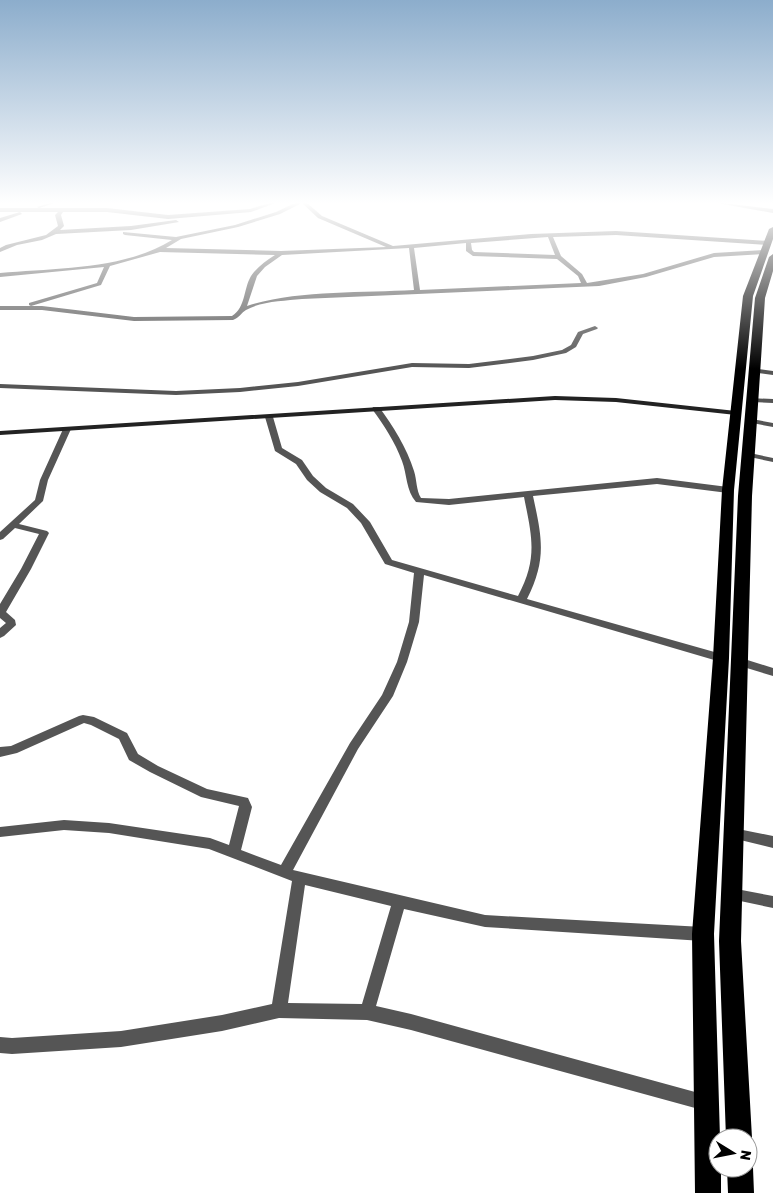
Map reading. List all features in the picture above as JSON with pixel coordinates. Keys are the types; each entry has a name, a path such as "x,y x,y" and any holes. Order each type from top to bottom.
{"highway":[{"path":"708,1193 703,934 721,658 728,490 743,417 757,268 766,258"},
{"path":"739,1128 730,941 730,894 741,662 744,496 748,454 743,417 752,400 754,297"},
{"path":"717,698 738,703"},
{"path":"740,1178 741,1193"}],"street":[{"path":"0,275 108,265 133,258"},
{"path":"244,309 252,278 262,266 274,258"},
{"path":"412,258 416,292"},
{"path":"559,258 580,275 585,284"},
{"path":"0,308 22,307 143,319 222,319 233,318 244,309 268,301 302,297 585,284 624,280 704,258"},
{"path":"22,307 99,284 108,265"},
{"path":"0,386 176,393 240,390 298,384 404,366 469,366 533,358 564,352 574,346 580,334 595,328"},
{"path":"753,370 773,374"},
{"path":"0,433 573,398 616,400 743,417 773,425"},
{"path":"752,400 773,401"},
{"path":"376,409 397,441 410,473 415,497 419,500 449,502 657,481 728,490"},
{"path":"269,416 278,449 299,462 310,478 323,490 350,506 365,522 388,562 419,573 721,658"},
{"path":"0,538 39,501 44,480 67,428"},
{"path":"748,454 773,460"},
{"path":"521,601 535,575 538,558 528,493"},
{"path":"0,634 11,625 0,613 26,569 44,533 13,525"},
{"path":"284,873 354,746 387,696 402,662 414,622 419,573"},
{"path":"741,662 773,672"},
{"path":"0,752 13,750 84,719 102,724 123,736 133,757 154,769 205,793 244,802 246,807 234,853"},
{"path":"0,832 64,825 109,828 210,844 299,878 399,903 485,921 703,934"},
{"path":"733,833 773,842"},
{"path":"279,1010 299,878"},
{"path":"730,894 773,902"},
{"path":"367,1012 399,903"},
{"path":"0,1045 12,1046 121,1039 222,1023 279,1010 367,1012 411,1022 706,1103"}]}
